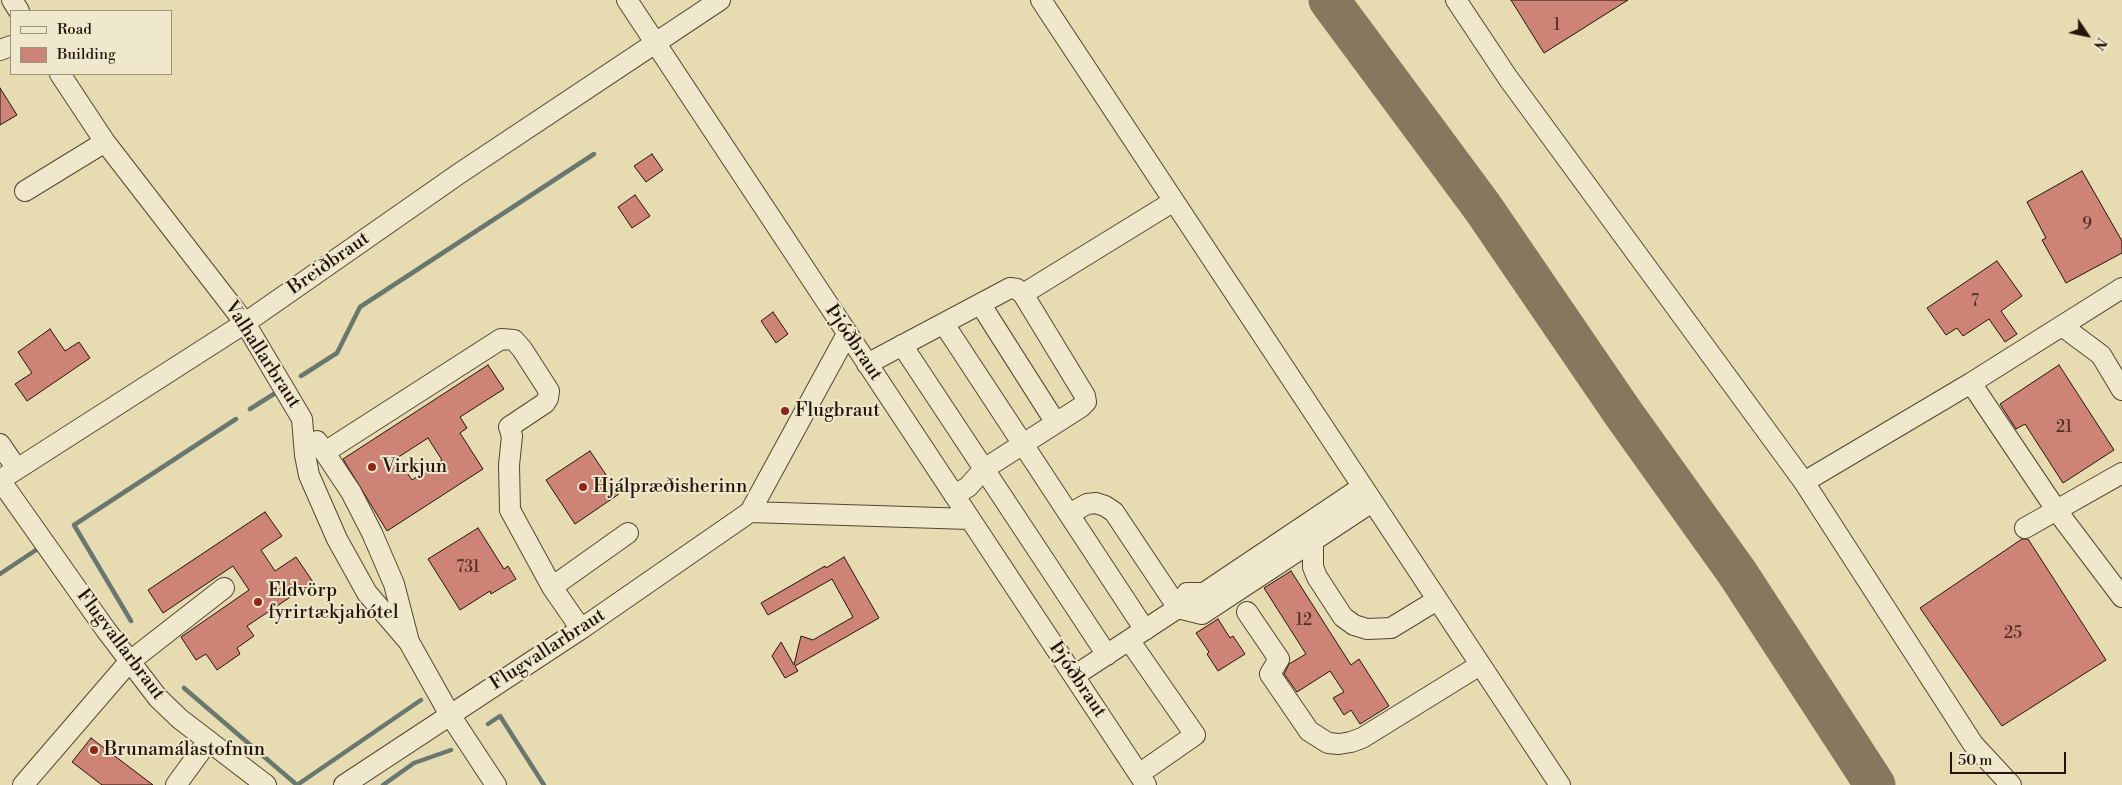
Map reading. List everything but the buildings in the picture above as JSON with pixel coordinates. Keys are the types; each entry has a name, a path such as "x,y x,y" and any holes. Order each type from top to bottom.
{"street":[{"name":"Þjóðbraut","path":"626,0 1143,779"},
{"name":"Breiðbraut","path":"0,480 245,323 460,174 720,0"},
{"path":"1042,0 1560,785"},
{"path":"1456,0 1514,86 1804,482 1972,744 2011,785"},
{"name":"Valhallarbraut","path":"61,75 106,142 245,323 302,418 305,455 309,475 337,539 367,593 409,642 450,715 496,785"},
{"path":"25,191 106,142"},
{"path":"1023,294 1174,201"},
{"path":"867,364 1010,288 1017,289 1023,294 1085,396 1086,402 984,469 968,486 954,495"},
{"path":"1804,482 1971,383 2122,288"},
{"path":"981,305 1056,423"},
{"path":"944,324 1069,514 1195,734 1143,779"},
{"path":"2062,326 2101,355 2122,390"},
{"name":"Flugvallarbraut","path":"344,785 581,629 750,512 847,334"},
{"path":"325,452 501,339 514,340 522,349 549,391 545,403 509,427 512,436 509,465 510,510 552,587 581,629"},
{"path":"902,346 1107,655"},
{"path":"1971,383 2056,512 2122,597"},
{"path":"302,418 351,492 379,550 394,584 409,642"},
{"path":"0,444 17,469"},
{"path":"2025,528 2122,473"},
{"name":"Flugvallarbraut","path":"0,480 129,662 158,698 208,741 266,785"},
{"path":"1074,676 1178,608 1187,593 1204,593 1320,516 1367,495"},
{"path":"1069,514 1087,504 1096,503 1114,512 1178,608 1202,614 1313,541 1367,495"},
{"path":"750,512 970,519"},
{"path":"1320,516 1313,541 1313,567 1317,577 1344,617 1354,625 1367,629 1391,628 1437,600"},
{"path":"552,587 628,533"},
{"path":"23,785 129,662 224,588"},
{"path":"1247,612 1279,659 1270,674 1309,730 1328,743 1339,744 1362,738 1480,665"},
{"path":"176,785 208,741"}],"waterway":[{"path":"301,376 337,353 360,307 594,154"},
{"path":"250,409 277,392"},
{"path":"131,621 74,525 236,419"},
{"path":"0,574 39,548"},
{"path":"184,688 297,785 421,700"},
{"path":"488,724 500,716 544,785"},
{"path":"383,785 414,763 451,750"}],"taxiway":[{"path":"1329,0 1483,208 1623,413 1738,574 1875,785"}],"place":[{"name":"Flugbraut","path":"785,411"},
{"name":"Virkjun","path":"372,467"},
{"name":"Hjálpræðisherinn","path":"583,487"},
{"name":"Eldvörp fyrirtækjahótel","path":"258,602"},
{"name":"Brunamálastofnun","path":"94,750"}]}
